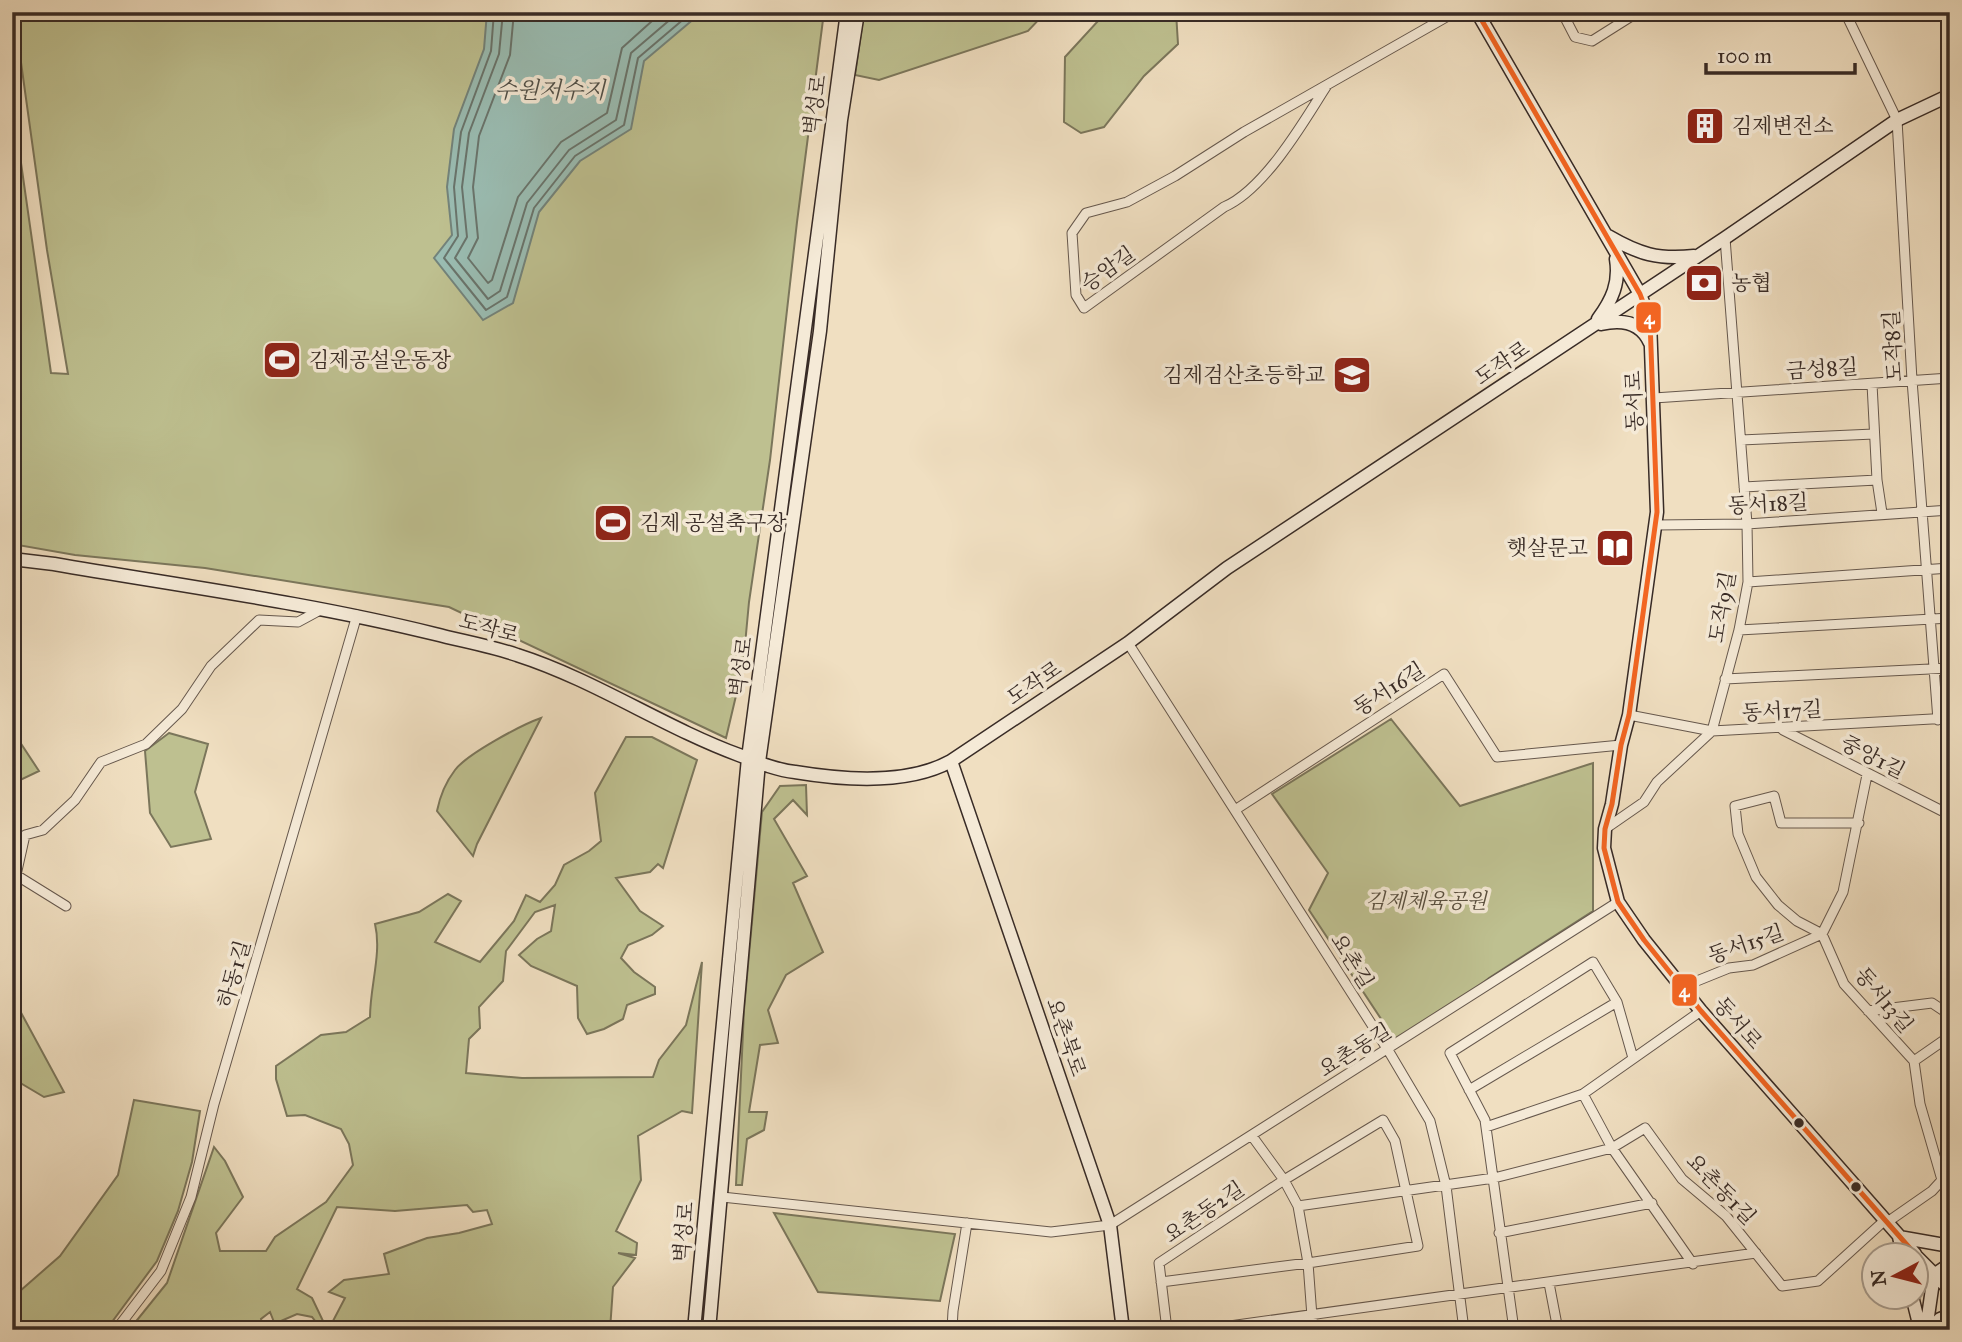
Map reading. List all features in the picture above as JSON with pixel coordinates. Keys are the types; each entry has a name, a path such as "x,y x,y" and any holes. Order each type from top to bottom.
{"main road":[{"name":"벽성로","path":"694,1330 754,760 847,12"},
{"name":"벽성로","path":"709,1330 722,1197 754,760 820,331 841,120 858,12"},
{"name":"동서로","path":"1477,12 1640,294 1650,321 1656,525 1629,715 1605,829 1604,848 1618,902 1644,940 1701,1011 1902,1240"},
{"name":"도작로","path":"12,559 357,615 513,653 558,668 698,740 794,772 857,777 910,777 935,770 951,761 1128,643 1227,568 1897,121 1950,95"},
{"path":"1606,234 1626,246 1654,257 1698,256"},
{"path":"1594,325 1611,302 1616,286 1618,271 1615,250"},
{"path":"1594,325 1619,321 1632,323 1647,336 1651,346"},
{"name":"요촌북로","path":"951,761 1110,1225 1123,1330"},
{"path":"1900,1240 1899,1237 1950,1246"},
{"path":"1927,1330 1934,1275 1950,1264"},
{"name":"동서로","path":"1930,1271 1950,1290"},
{"path":"1915,1310 1918,1320 1927,1330"},
{"path":"1927,1330 1950,1315"}],"street":[{"name":"승암길","path":"1327,85 1289,146 1238,201 1224,207 1084,308 1076,295 1072,233 1086,213 1127,202 1175,176 1244,132 1455,12"},
{"path":"1562,12 1575,37 1592,41 1638,12"},
{"path":"1845,12 1897,121"},
{"name":"도작8길","path":"1897,121 1912,380 1934,669 1945,719"},
{"name":"도작9길","path":"1712,731 1739,629 1748,582 1747,524 1725,238"},
{"name":"금성8길","path":"1738,393 1950,378"},
{"path":"1872,384 1877,480 1882,513"},
{"path":"1654,398 1738,393"},
{"path":"1741,440 1874,434"},
{"path":"1744,486 1877,480"},
{"name":"동서18길","path":"1656,525 1747,524 1950,510"},
{"path":"1748,582 1950,568"},
{"path":"66,906 16,875 24,835 43,830 67,808 101,762 146,744 182,709 211,666 259,620 298,622 323,608"},
{"name":"하동1길","path":"116,1330 161,1271 191,1197 214,1104 357,615"},
{"path":"1739,629 1950,618"},
{"name":"요촌길","path":"1128,643 1388,1050 1430,1121 1446,1186 1464,1330"},
{"path":"1725,678 1950,668"},
{"name":"동서16길","path":"1235,810 1444,674 1497,757 1621,745"},
{"name":"동서17길","path":"1629,715 1712,731 1945,719"},
{"path":"1945,719 1950,751"},
{"name":"중앙1길","path":"1782,729 1950,816"},
{"path":"1605,829 1644,802 1657,782 1712,731"},
{"path":"1822,934 1843,892 1867,775"},
{"name":"동서15길","path":"1822,934 1797,921 1778,905 1756,877 1738,834 1735,806 1774,796 1781,823 1859,823"},
{"name":"요촌동길","path":"1110,1225 1618,902"},
{"name":"동서15길","path":"1682,986 1729,968 1753,965 1822,934"},
{"name":"동서13길","path":"1822,934 1844,984 1914,1061 1920,1104 1942,1180 1932,1191 1885,1222"},
{"path":"1514,1330 1485,1120 1450,1053 1593,962 1617,1002 1633,1058"},
{"path":"1469,1090 1617,1002"},
{"path":"1868,1010 1932,1003 1950,1015"},
{"path":"1486,1127 1583,1094 1701,1011"},
{"path":"1914,1061 1950,1036"},
{"path":"1583,1094 1612,1148 1693,1264"},
{"name":"요촌동2길","path":"1161,1282 1308,1264 1418,1246 1395,1141 1383,1120 1284,1180 1159,1263 1161,1282 1167,1330"},
{"name":"요촌동1길","path":"1406,1191 1494,1178 1612,1148 1644,1128 1682,1179 1726,1216 1756,1254 1460,1294"},
{"path":"1252,1136 1284,1180 1298,1206 1308,1264 1313,1330"},
{"path":"1298,1206 1406,1191"},
{"path":"722,1197 1051,1232 1110,1225"},
{"path":"1499,1233 1652,1203"},
{"path":"1756,1254 1782,1286 1818,1281 1885,1222"},
{"path":"952,1330 967,1223"},
{"path":"1549,1283 1558,1330"},
{"path":"1201,1330 1460,1294"}],"green space":[{"path":"14,12 824,12 743,666 726,738 449,607 205,568 75,555 12,544 12,100 51,373 68,374 47,250"},
{"path":"864,12 1046,12 1028,31 879,80 855,75"},
{"path":"1103,12 1176,12 1178,44 1144,76 1104,127 1081,133 1064,122 1065,57 1099,20"},
{"path":"541,718 473,856 437,811 441,795 461,763 508,733"},
{"name":"김제체육공원","path":"1391,719 1460,806 1593,763 1593,911 1489,978 1438,1019 1397,1043 1309,910 1328,873 1272,794"},
{"path":"12,730 39,771 12,784"},
{"path":"169,733 208,744 195,792 211,839 171,847 150,813 145,751"},
{"path":"626,737 652,737 697,760 663,868 658,864 650,872 616,878 640,911 663,926 652,935 628,945 621,958 634,972 655,987 655,994 627,1005 623,1019 587,1034 578,1018 577,986 531,966 519,955 551,931 555,905 535,912 506,951 503,981 479,1007 480,1028 469,1039 466,1073 522,1078 653,1077 659,1060 686,1025 702,962 692,1113 682,1111 638,1136 641,1180 616,1231 637,1243 636,1255 618,1253 635,1258 613,1287 610,1330 322,1330 312,1317 297,1314 274,1322 270,1312 261,1319 264,1330 129,1330 167,1283 214,1147 225,1161 243,1197 216,1233 220,1251 266,1251 275,1237 326,1202 353,1165 349,1144 341,1129 305,1115 287,1116 276,1079 276,1066 321,1035 346,1032 370,1017 377,946 375,924 419,912 448,894 461,901 435,942 480,962 514,921 526,895 540,902 555,885 564,865 601,841 595,793","holes":["467,1205 473,1212 487,1210 492,1224 427,1238 384,1254 389,1274 344,1280 329,1292 345,1298 333,1321 323,1321 312,1298 297,1289 337,1207 395,1211"]},
{"path":"806,785 807,815 793,800 774,819 807,876 793,883 823,952 786,975 768,1010 778,1043 760,1045 749,1112 767,1112 764,1130 747,1139 742,1185 736,1185 744,1010 762,812 780,786"},
{"path":"12,996 64,1092 44,1097 12,1078"},
{"path":"134,1100 200,1111 192,1162 178,1211 157,1261 106,1330 12,1330 12,1298 60,1256 118,1175"},
{"path":"774,1213 955,1234 940,1301 818,1292"}],"water":[{"name":"수원저수지","path":"487,12 702,12 644,61 631,129 580,161 539,212 513,303 483,320 434,258 452,235 447,187 454,129 484,49"}],"transit line":[{"name":"4","path":"1477,12 1640,294 1650,321 1657,512 1629,715 1605,829 1604,848 1618,902 1644,940 1701,1011 1903,1240"}],"place":[{"name":"김제변전소","path":"1705,126"},
{"name":"농협","path":"1704,283"},
{"name":"김제공설운동장","path":"282,360"},
{"name":"김제검산초등학교","path":"1352,375"},
{"name":"김제 공설축구장","path":"613,523"},
{"name":"햇살문고","path":"1615,548"}]}
